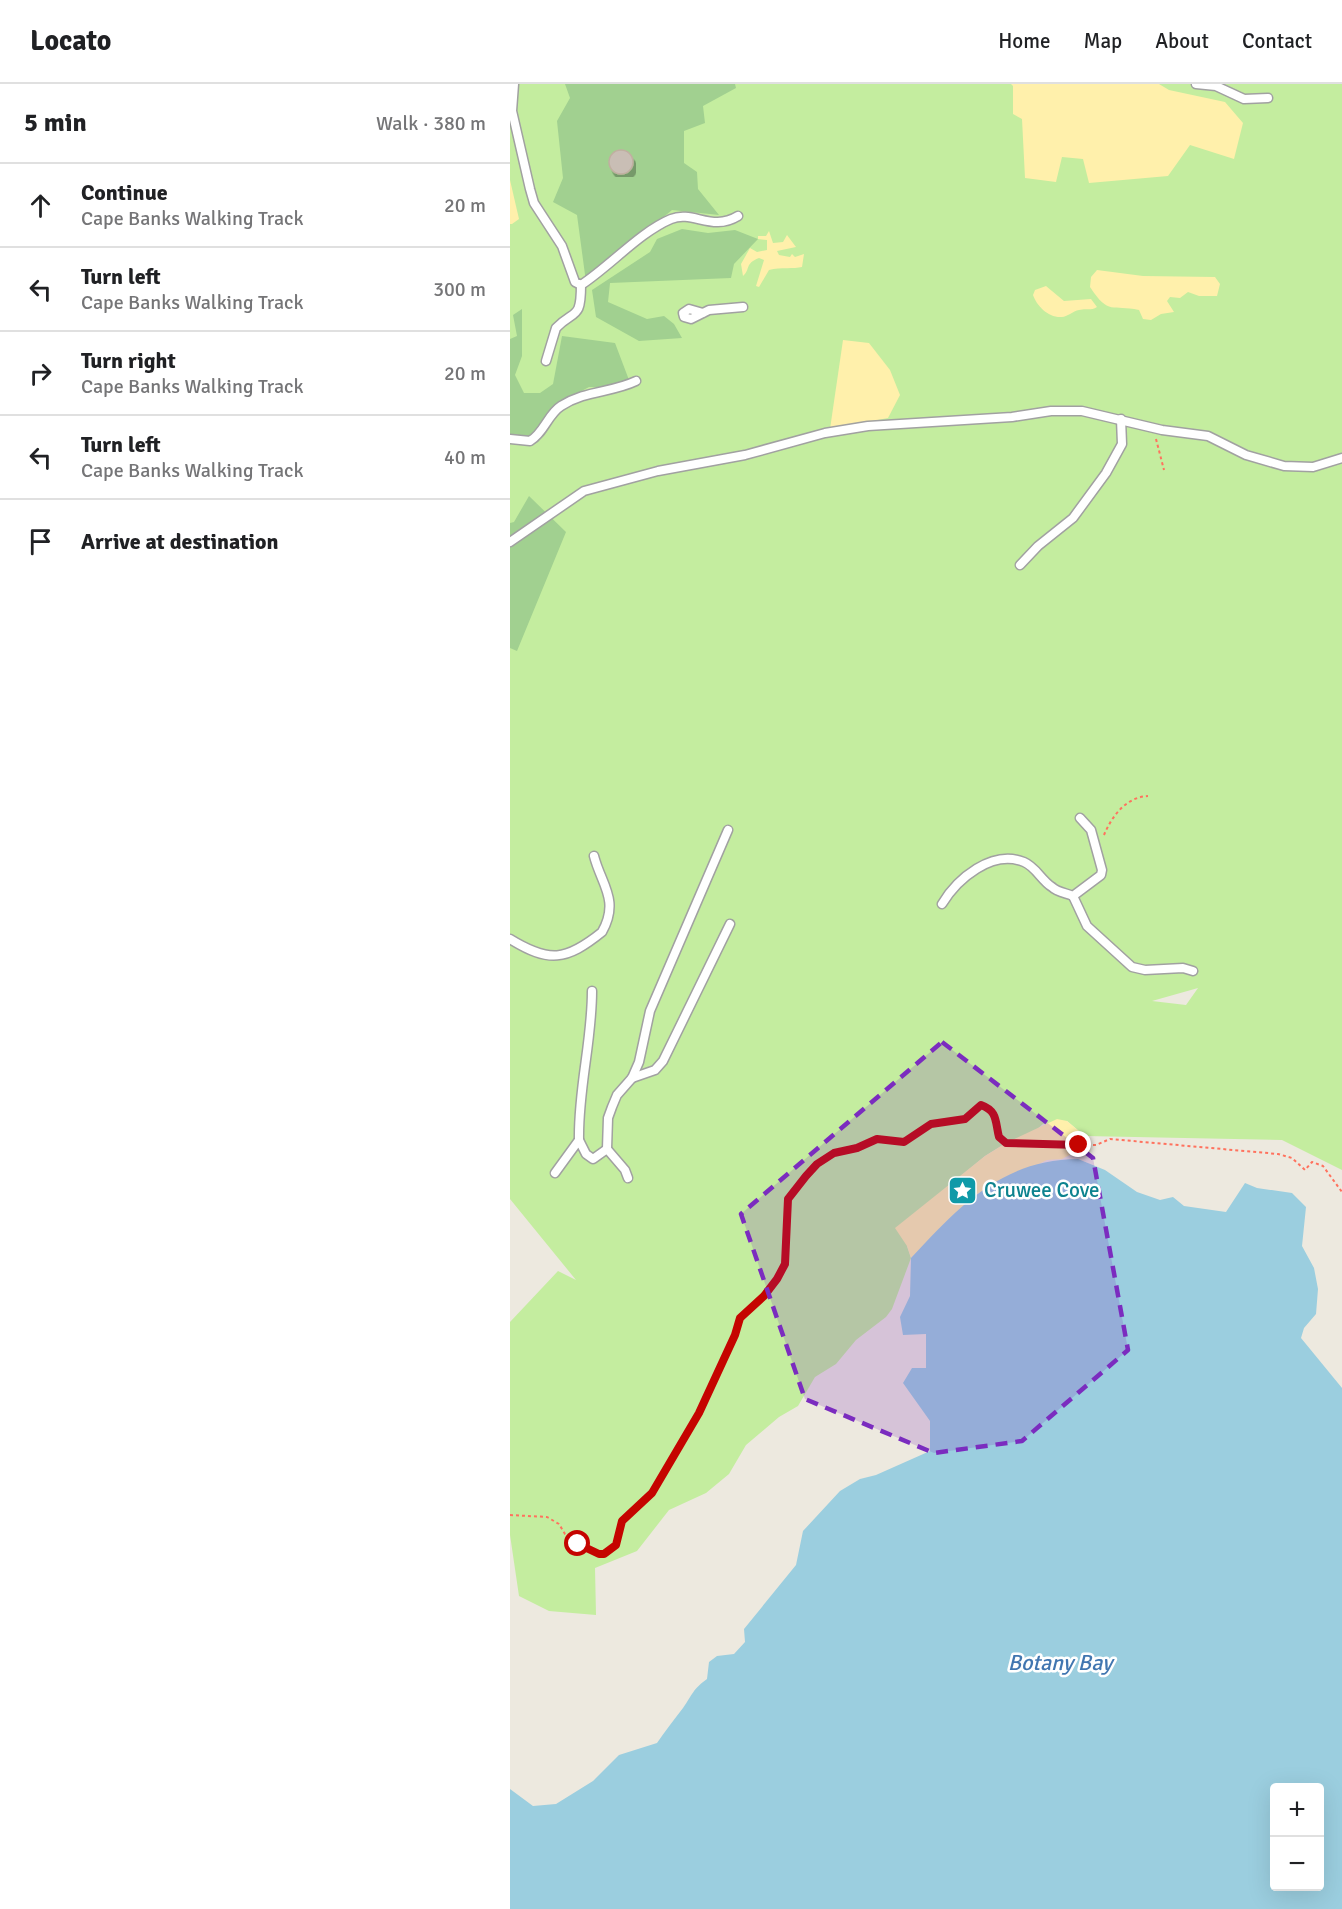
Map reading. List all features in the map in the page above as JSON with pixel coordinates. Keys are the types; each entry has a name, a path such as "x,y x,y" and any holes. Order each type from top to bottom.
{"lane":[{"path":"514,84 512,111 532,196 562,246 575,282 581,285"},
{"path":"1196,84 1216,86 1244,99 1268,98"},
{"path":"546,361 556,328 571,319 577,310 581,285 668,221 680,218 723,224 738,216"},
{"path":"703,313 722,308 743,308"},
{"path":"510,439 530,441 562,405 591,392 620,389 636,381"},
{"path":"510,542 584,491 658,471 745,455 825,433 868,426 1012,417 1051,411 1082,411 1153,428 1208,436 1246,455 1284,466 1313,467 1342,458"},
{"path":"1020,565 1038,546 1073,518 1106,473 1122,444 1121,419"},
{"path":"1073,896 1101,875 1102,866 1091,830 1080,818"},
{"path":"628,1178 625,1170 607,1149 608,1118 617,1095 632,1078 639,1062 650,1011 728,830"},
{"path":"510,939 532,953 558,955 576,949 602,932 610,903 606,882 597,867 594,856"},
{"path":"942,904 957,883 968,875 999,860 1023,862 1033,867 1053,888 1073,896 1087,926 1132,967 1145,970 1183,968 1193,970"},
{"path":"632,1078 655,1070 663,1061 730,924"},
{"path":"592,991 591,1029 580,1092 579,1140 586,1154 593,1159 607,1149"},
{"path":"555,1173 579,1140"}],"path":[{"path":"1153,428 1164,470"},
{"path":"1096,851 1111,820 1133,799 1148,796"},
{"path":"510,1515 548,1517 559,1524 572,1539 599,1554 604,1554 616,1545 622,1521 652,1493 699,1413 735,1335 740,1318 764,1296 785,1264 788,1199 817,1164 834,1153 857,1148 877,1139 904,1142 931,1124 965,1119 981,1105 990,1108 996,1116 999,1137 1006,1143 1096,1145 1110,1139 1278,1154 1292,1158 1305,1170 1312,1162 1323,1166 1342,1192"}],"highlighted area":[{"path":"942,1042 1093,1158 1128,1350 1022,1441 934,1453 805,1399 741,1214 833,1138"}],"green space":[{"path":"510,84 1342,84 1342,1170 1282,1140 1085,1136 1067,1121 1043,1124 1035,1131 1006,1143 985,1156 932,1200 907,1246 911,1258 892,1309 886,1317 856,1340 836,1364 815,1377 798,1406 779,1417 746,1445 729,1474 706,1493 669,1510 637,1551 595,1568 596,1615 549,1611 519,1596 510,1535 510,1322 558,1271 576,1280 510,1199","holes":["1198,988 1186,1005 1152,1001"]},
{"path":"565,84 735,84 736,88 703,106 705,123 684,131 684,163 697,172 698,189 719,215 672,210 586,282 577,215 553,202 563,178 557,121 570,98"},
{"path":"682,229 708,233 735,230 758,239 734,264 731,278 610,283 608,302 647,319 664,316 674,324 682,338 639,341 596,317 592,290 650,252 657,239"},
{"path":"522,309 522,356 515,375 524,393 540,393 553,384 562,336 615,343 629,380 613,387 589,387 561,402 535,436 510,437 510,339 517,336 513,315"},
{"path":"529,496 566,532 517,651 510,648 510,523 514,522"}],"sand":[{"path":"1011,84 1159,84 1169,90 1225,102 1243,123 1234,159 1190,145 1168,176 1089,183 1083,159 1062,157 1056,182 1025,178 1022,119 1013,114 1013,86"},
{"path":"510,180 519,219 512,224 510,224"},
{"path":"769,231 773,243 783,242 787,235 796,247 777,251 779,255 790,257 792,254 795,257 804,254 802,267 769,270 759,287 756,286 764,260 759,258 751,262 743,276 741,264 750,248 757,252 767,250 767,240 758,239 758,236 766,236"},
{"path":"1097,270 1143,276 1215,277 1220,284 1217,296 1199,296 1188,292 1180,298 1170,297 1167,301 1174,312 1161,314 1151,320 1143,319 1139,310 1111,307 1102,302 1090,287 1091,277"},
{"path":"1046,286 1064,301 1091,299 1097,307 1082,309 1064,317 1052,316 1040,307 1033,295 1035,290"},
{"path":"843,340 869,343 890,370 900,395 888,418 830,429"},
{"name":"Cruwee Cove","path":"1057,1119 1067,1121 1086,1137 1079,1150 1062,1159 1047,1160 975,1195 911,1258 907,1246 895,1228 985,1156 1006,1143"}],"water":[{"name":"Botany Bay","path":"1078,1159 1105,1170 1137,1192 1160,1200 1173,1197 1184,1206 1226,1212 1245,1183 1257,1188 1292,1193 1306,1207 1302,1246 1314,1268 1318,1289 1316,1314 1304,1328 1301,1338 1342,1388 1342,1909 510,1909 510,1789 533,1806 556,1804 593,1781 619,1755 657,1743 695,1689 707,1679 709,1662 717,1656 734,1654 745,1642 744,1629 796,1565 803,1531 840,1491 860,1479 876,1475 930,1451 930,1421 903,1383 912,1368 926,1368 926,1334 903,1335 900,1317 910,1296 911,1258 947,1221 984,1189 1026,1168 1051,1161"}],"building":[{"path":"621,150 626,151 632,157 632,167 626,173 621,174 616,173 610,167 609,162 610,157 616,151"}],"place":[{"name":"Cruwee Cove","path":"963,1190"}],"route":[{"path":"578,1544 599,1554 610,1551 616,1545 622,1521 652,1493 699,1413 719,1373 740,1318 764,1296 785,1264 788,1199 817,1164 834,1153 857,1148 877,1139 904,1142 931,1124 965,1119 981,1105 990,1108 996,1116 999,1137 1006,1143 1042,1142 1079,1145"}]}
